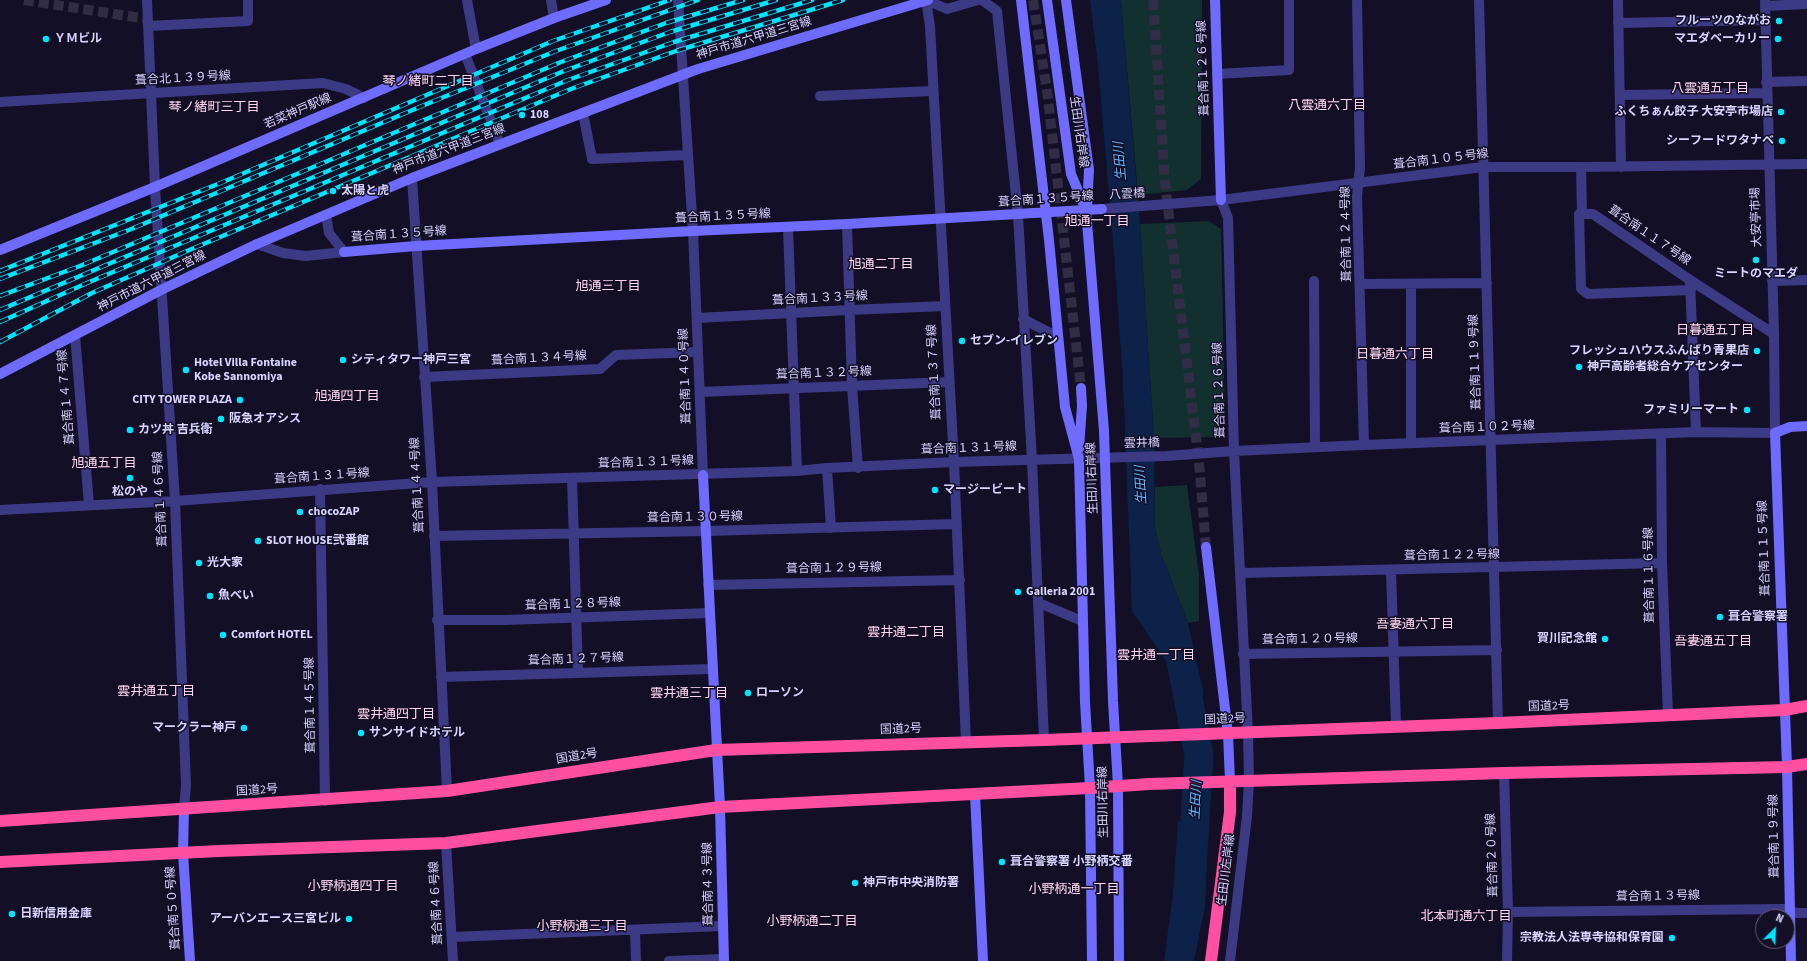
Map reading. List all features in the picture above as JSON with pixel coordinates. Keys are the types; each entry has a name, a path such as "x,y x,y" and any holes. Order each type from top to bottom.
{"highway":[{"name":"国道2号","path":"0,821 325,801 447,791 716,750 1205,735 1668,716 1784,710 1807,706"},
{"path":"0,862 446,843 720,807 1149,784 1504,773 1786,767 1807,764"},
{"path":"1212,961 1230,812 1230,781"}],"street":[{"name":"葺合南１４６号線","path":"147,0 155,187 175,500 186,784 184,809"},
{"path":"148,26 248,21 248,0"},
{"path":"467,0 476,49"},
{"path":"551,0 554,18"},
{"name":"若菜神戸駅線","path":"0,250 155,187 476,49 554,18 606,0"},
{"name":"葺合南１４０号線","path":"678,0 693,231 716,750"},
{"path":"927,0 947,9 978,0"},
{"name":"神戸市道六甲道三宮線","path":"0,374 161,290 257,244 412,178 682,75 927,0"},
{"name":"葺合南１３７号線","path":"927,0 930,26 939,219 954,462 966,742"},
{"path":"982,0 997,11 1018,215 1032,460 1044,740"},
{"name":"生田川右岸線","path":"1020,0 1046,213 1065,407 1079,459 1082,621 1090,788 1092,961"},
{"name":"生田川右岸線","path":"1047,0 1071,174 1086,210 1104,431 1118,786 1120,961"},
{"path":"1066,0 1089,170 1086,210"},
{"name":"葺合南１２６号線","path":"1215,0 1220,200 1228,218 1234,451 1241,573 1249,781"},
{"path":"1217,74 1289,70 1289,0"},
{"name":"葺合南１２４号線","path":"1357,0 1360,168 1357,196 1364,445"},
{"name":"葺合南１１９号線","path":"1479,0 1492,441 1498,723"},
{"path":"1618,0 1621,167"},
{"path":"1765,3 1807,4"},
{"name":"大安亭市場","path":"1765,3 1766,93 1774,334 1775,432"},
{"path":"1618,23 1765,20"},
{"path":"465,54 500,144"},
{"path":"1766,82 1807,81"},
{"name":"葺合北１３９号線","path":"0,102 323,83 346,89 364,98"},
{"path":"820,96 933,91"},
{"path":"1620,95 1766,93"},
{"path":"583,113 592,159 688,155"},
{"name":"葺合南１０５号線","path":"1152,206 1220,200 1483,167 1621,167 1807,164"},
{"path":"1580,167 1582,214 1578,214 1581,289 1588,294 1691,285 1696,432"},
{"name":"葺合南１４４号線","path":"412,178 432,482 437,620 447,791"},
{"name":"八雲橋","path":"1102,209 1152,206"},
{"name":"葺合南１３５号線","path":"257,244 283,253 306,256 416,246 1018,215 1102,209"},
{"name":"葺合南１３５号線","path":"326,214 329,233 344,252"},
{"name":"葺合南１１７号線","path":"1582,214 1593,214 1691,285 1774,334"},
{"path":"847,224 852,386 858,468"},
{"path":"788,227 792,388 797,471"},
{"path":"1772,281 1807,280"},
{"path":"1314,281 1315,447"},
{"path":"1360,284 1487,283"},
{"path":"1411,284 1411,443"},
{"name":"葺合南１３３号線","path":"697,318 945,306"},
{"path":"1023,319 1058,337"},
{"name":"葺合南１４７号線","path":"75,335 89,505"},
{"name":"葺合南１３４号線","path":"424,377 600,369 616,355 698,352"},
{"name":"葺合南１３２号線","path":"700,392 949,382"},
{"path":"1079,459 1082,406 1081,388"},
{"name":"葺合南１０２号線","path":"1167,456 1234,451 1411,443 1696,432 1775,432 1790,427 1807,426"},
{"name":"葺合南１１５号線","path":"1775,432 1784,710"},
{"name":"葺合南１１６号線","path":"1661,434 1662,563 1668,716"},
{"name":"雲井橋","path":"1117,458 1167,456"},
{"name":"葺合南１３１号線","path":"0,510 175,500 432,482 703,475 954,462 1117,458"},
{"path":"827,468 831,528"},
{"path":"572,478 575,617 578,673"},
{"name":"葺合南１４５号線","path":"320,489 325,801"},
{"name":"葺合南１３０号線","path":"434,536 707,532 956,524"},
{"path":"1206,547 1228,734 1230,781"},
{"name":"葺合南１２２号線","path":"1241,573 1662,563"},
{"path":"1391,570 1396,727"},
{"name":"葺合南１２９号線","path":"708,585 960,580"},
{"path":"1039,603 1082,621"},
{"name":"葺合南１２８号線","path":"437,620 504,620 710,613"},
{"name":"葺合南１２０号線","path":"1243,654 1497,650"},
{"name":"葺合南１２７号線","path":"441,677 712,669"},
{"name":"葺合南１９号線","path":"1784,710 1790,909"},
{"name":"葺合南４３号線","path":"716,750 720,807 724,960"},
{"name":"葺合南２０号線","path":"1504,773 1508,912 1507,961"},
{"name":"生田川左岸線","path":"1230,961 1247,816 1249,781"},
{"path":"975,794 983,961"},
{"name":"葺合南５０号線","path":"184,809 183,854 190,961"},
{"name":"葺合南４６号線","path":"446,843 453,961"},
{"name":"葺合南１３号線","path":"1508,912 1755,909"},
{"name":"葺合南１３号線","path":"1795,912 1807,913"},
{"path":"452,937 722,926"},
{"path":"635,930 636,961"},
{"name":"葺合南１９号線","path":"1791,949 1791,961"},
{"path":"669,961 724,960"}],"green space":[{"path":"1121,0 1202,0 1201,179 1187,190 1138,195"},
{"path":"1209,221 1221,229 1225,417 1214,437 1154,438 1140,224"},
{"path":"1187,485 1199,575 1199,621 1188,623 1161,554 1155,527 1155,487"}],"water":[{"path":"1090,0 1121,0 1140,224 1154,438 1155,527 1161,554 1188,623 1204,695 1173,695 1168,664 1132,611 1123,381 1098,65"},
{"path":"1178,821 1209,822 1205,907 1194,961 1164,961 1173,893"}],"waterway":[{"name":"生田川","path":"1180,656 1199,755 1191,861"}],"tunnel":[{"path":"24,0 147,19"},
{"path":"1033,0 1048,98 1081,388"},
{"path":"1153,0 1165,183 1199,462 1206,547"}],"railway":[{"path":"0,271 223,182 553,41 670,0"},
{"path":"0,279 129,230 556,51 698,0"},
{"path":"0,296 80,266 561,62 666,23 743,0"},
{"path":"0,310 564,71 670,32 776,0"},
{"path":"0,322 87,283 568,80 674,42 812,0"},
{"path":"0,342 92,293 187,251 571,89 676,51 843,0"}],"place":[{"name":"フルーツのながお","path":"1779,21"},
{"name":"ＹＭビル","path":"46,39"},
{"name":"マエダベーカリー","path":"1778,39"},
{"name":"ふくちぁん餃子 大安亭市場店","path":"1781,112"},
{"name":"108","path":"522,115"},
{"name":"シーフードワタナベ","path":"1782,141"},
{"name":"太陽と虎","path":"333,191"},
{"name":"ミートのマエダ","path":"1756,260"},
{"name":"セブン-イレブン","path":"962,341"},
{"name":"フレッシュハウスふんばり青果店","path":"1757,351"},
{"name":"シティタワー神戸三宮","path":"343,360"},
{"name":"神戸高齢者総合ケアセンター","path":"1579,367"},
{"name":"Hotel Villa Fontaine Kobe Sannomiya","path":"186,370"},
{"name":"CITY TOWER PLAZA","path":"240,400"},
{"name":"ファミリーマート","path":"1747,410"},
{"name":"阪急オアシス","path":"221,419"},
{"name":"カツ丼 吉兵衛","path":"130,430"},
{"name":"松のや","path":"130,478"},
{"name":"マージービート","path":"935,490"},
{"name":"chocoZAP","path":"300,512"},
{"name":"SLOT HOUSE弐番館","path":"258,541"},
{"name":"光大家","path":"199,563"},
{"name":"Galleria 2001","path":"1018,592"},
{"name":"魚べい","path":"210,596"},
{"name":"葺合警察署","path":"1720,617"},
{"name":"Comfort HOTEL","path":"223,635"},
{"name":"賀川記念館","path":"1605,639"},
{"name":"ローソン","path":"748,693"},
{"name":"マークラー神戸","path":"244,728"},
{"name":"サンサイドホテル","path":"361,733"},
{"name":"葺合警察署 小野柄交番","path":"1002,862"},
{"name":"神戸市中央消防署","path":"855,883"},
{"name":"日新信用金庫","path":"12,914"},
{"name":"アーバンエース三宮ビル","path":"349,919"},
{"name":"宗教法人法専寺協和保育園","path":"1672,938"}],"district":[{"name":"琴ノ緒町二丁目","path":"428,82"},
{"name":"八雲通五丁目","path":"1710,89"},
{"name":"八雲通六丁目","path":"1327,106"},
{"name":"琴ノ緒町三丁目","path":"214,108"},
{"name":"旭通一丁目","path":"1097,222"},
{"name":"旭通二丁目","path":"881,265"},
{"name":"旭通三丁目","path":"608,287"},
{"name":"日暮通五丁目","path":"1715,331"},
{"name":"日暮通六丁目","path":"1395,355"},
{"name":"旭通四丁目","path":"347,397"},
{"name":"旭通五丁目","path":"104,464"},
{"name":"吾妻通六丁目","path":"1415,625"},
{"name":"雲井通二丁目","path":"906,633"},
{"name":"吾妻通五丁目","path":"1713,642"},
{"name":"雲井通一丁目","path":"1156,656"},
{"name":"雲井通五丁目","path":"156,692"},
{"name":"雲井通三丁目","path":"689,694"},
{"name":"雲井通四丁目","path":"396,715"},
{"name":"小野柄通四丁目","path":"353,887"},
{"name":"小野柄通一丁目","path":"1074,890"},
{"name":"北本町通六丁目","path":"1466,917"},
{"name":"小野柄通二丁目","path":"812,922"},
{"name":"小野柄通三丁目","path":"582,927"}]}
